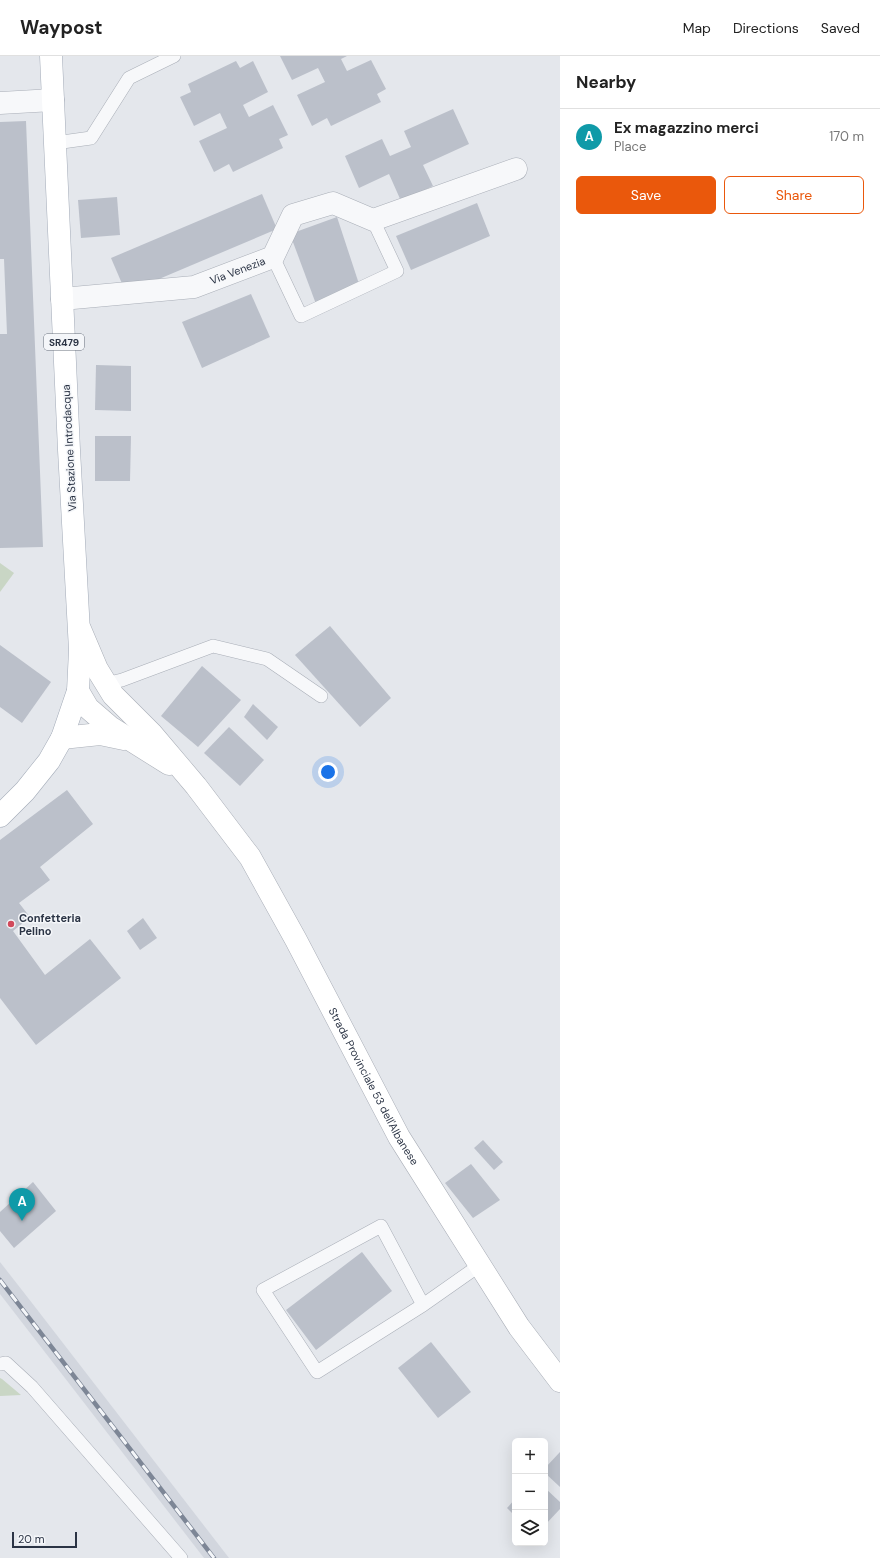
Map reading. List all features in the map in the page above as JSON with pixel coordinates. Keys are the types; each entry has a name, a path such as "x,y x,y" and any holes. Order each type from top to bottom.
{"main road":[{"name":"Via Stazione Introdacqua","path":"0,816 37,777 49,761 62,738 78,691 80,650 51,56"},
{"name":"Strada Provinciale 53 dell'Albanese","path":"79,627 105,684 125,708 152,734 196,786 250,857 296,940 399,1137 519,1327 560,1381"},
{"name":"Strada Provinciale 53 dell'Albanese","path":"78,691 102,693 125,708"},
{"name":"Strada Provinciale 53 dell'Albanese","path":"78,691 96,716 163,760 196,786"},
{"name":"Strada Provinciale 53 dell'Albanese","path":"62,738 100,734 134,742"}],"street":[{"path":"0,103 53,100"},
{"path":"373,220 516,169"},
{"name":"Via Venezia","path":"62,299 194,287 273,257 293,215 333,203 373,220"}],"lane":[{"path":"55,143 91,138 129,78 174,56"},
{"path":"273,257 301,316 397,272 373,220"},
{"path":"105,684 122,680 213,646 267,659 321,696"},
{"path":"423,1305 381,1226 263,1290 317,1372 423,1305 480,1265"},
{"path":"0,1364 6,1363 32,1387 181,1558"}],"shaded area":[{"path":"0,1262 229,1558 204,1558 0,1294"}],"green space":[{"path":"0,563 14,573 0,592"},
{"path":"0,1378 2,1379 21,1395 0,1396"}],"building":[{"path":"280,56 347,56 341,59 347,71 371,60 386,89 377,94 381,102 331,126 327,118 312,126 297,95 325,82 318,68 292,80"},
{"path":"236,61 240,68 253,61 268,92 243,105 249,117 273,105 288,135 279,139 283,148 233,172 229,164 214,172 199,141 227,128 220,113 194,126 180,97 191,92 188,84"},
{"path":"453,109 469,144 423,165 433,186 401,201 389,174 359,188 345,156 382,139 390,156 411,147 404,131"},
{"path":"26,121 43,547 0,548 0,334 7,334 4,259 0,259 0,122"},
{"path":"262,194 277,229 126,293 111,258"},
{"path":"117,197 120,235 81,238 78,200"},
{"path":"477,203 490,236 411,270 396,236"},
{"path":"337,217 360,287 316,304 290,234"},
{"path":"251,294 270,337 202,368 182,322"},
{"path":"96,365 131,366 131,411 95,410"},
{"path":"95,436 131,436 130,481 95,481"},
{"path":"330,626 391,698 360,727 295,655"},
{"path":"0,645 51,682 22,723 0,707"},
{"path":"202,666 241,700 198,747 161,716"},
{"path":"253,704 278,727 267,740 244,717"},
{"path":"229,727 264,760 240,786 204,753"},
{"name":"Confetteria Pelino","path":"67,790 93,824 40,867 50,880 19,903 30,917 13,931 45,975 90,939 121,978 36,1045 0,998 0,840"},
{"path":"143,918 157,938 140,950 127,931"},
{"path":"483,1140 503,1162 494,1170 474,1148"},
{"path":"471,1164 500,1200 473,1218 445,1183"},
{"path":"33,1182 56,1211 14,1248 0,1231 0,1212"},
{"path":"362,1252 392,1291 316,1350 286,1310"},
{"path":"431,1342 471,1392 438,1418 398,1368"},
{"path":"560,1452 560,1487 548,1476 548,1465"},
{"path":"548,1491 560,1502 560,1509 548,1522"},
{"path":"512,1502 512,1513 507,1508"}],"railway":[{"path":"0,1280 214,1558"}],"place":[{"name":"Confetteria Pelino","path":"11,924"},
{"name":"Ex magazzino merci","path":"22,1221"}]}
